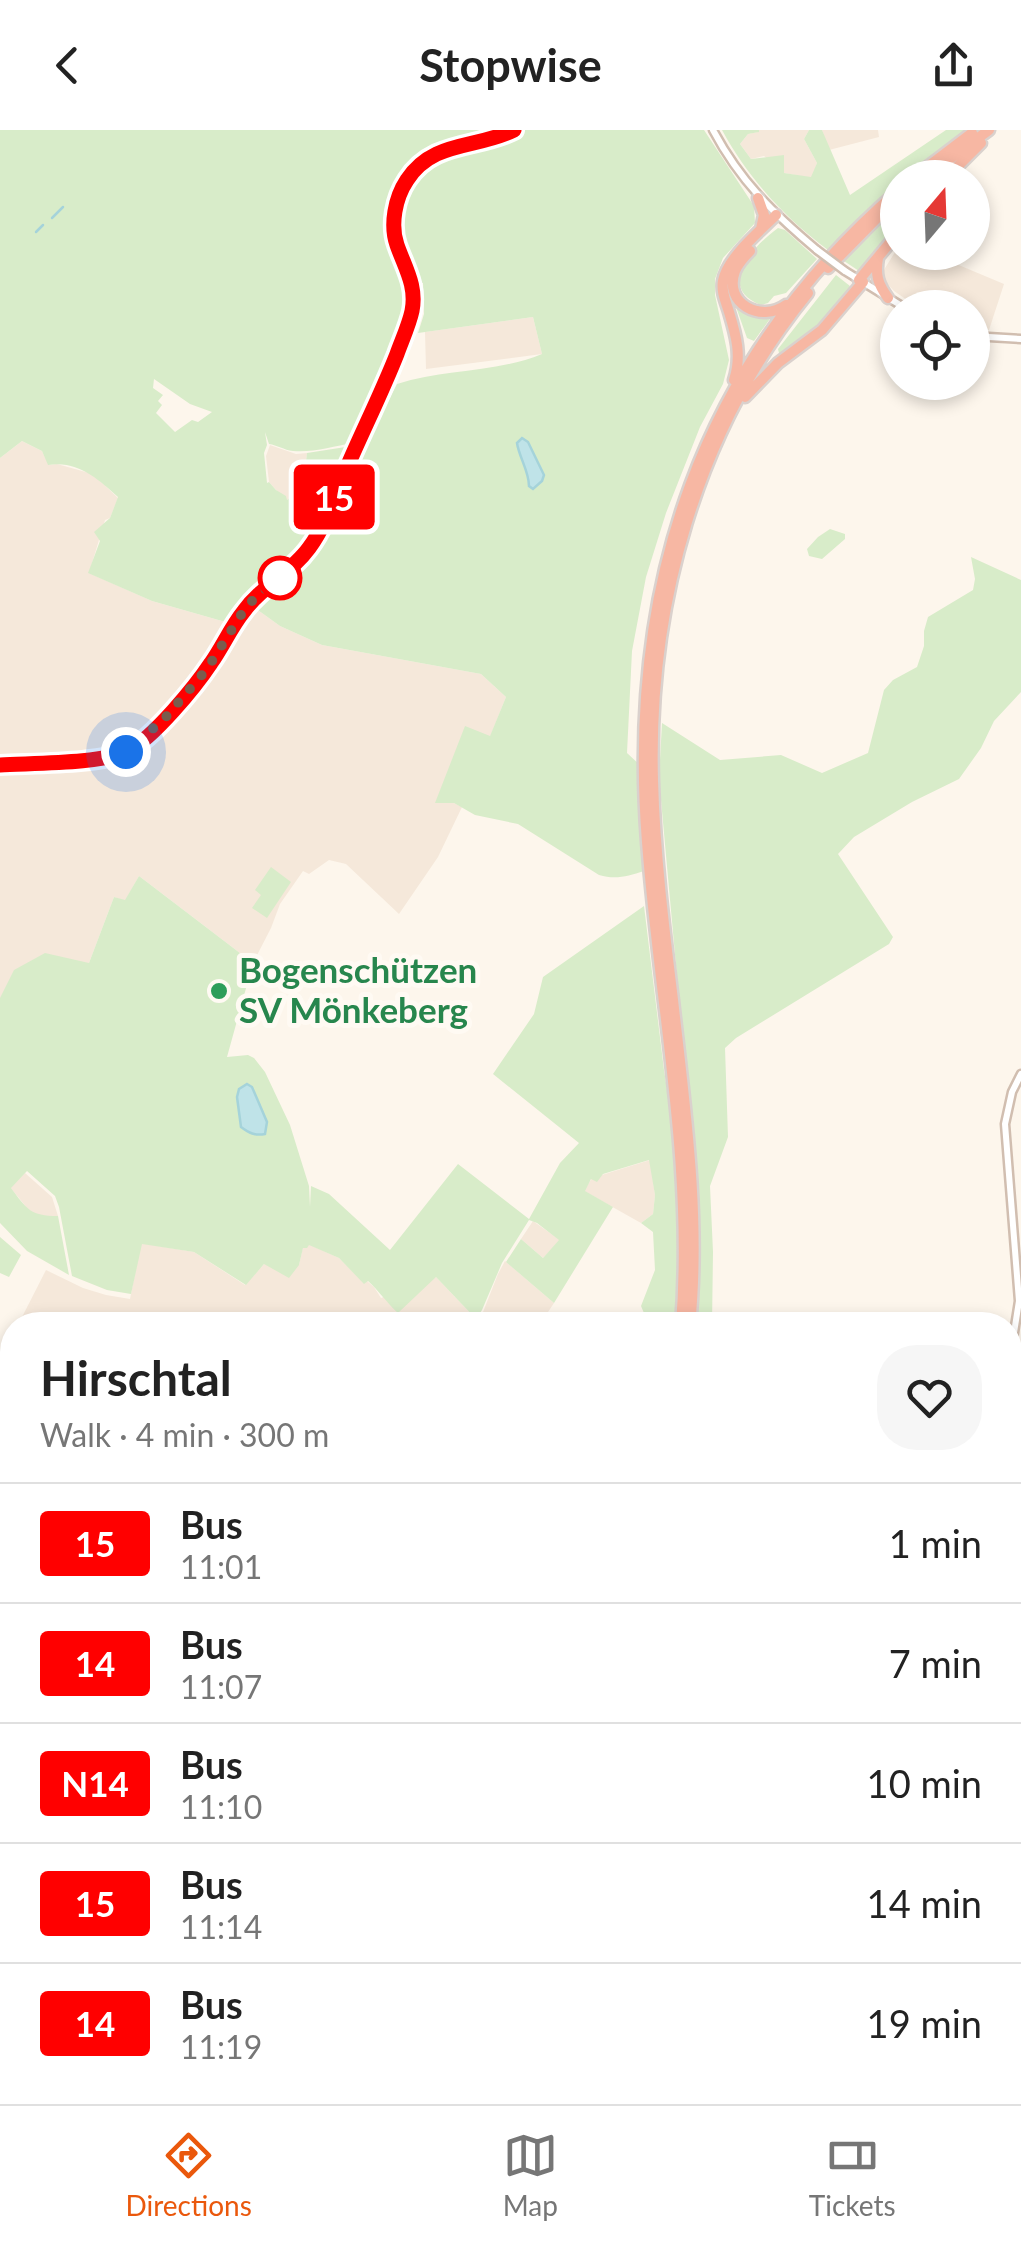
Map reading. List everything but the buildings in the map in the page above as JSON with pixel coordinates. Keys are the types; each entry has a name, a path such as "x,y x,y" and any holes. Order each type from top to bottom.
{"highway":[{"path":"937,160 977,130"},
{"path":"950,160 992,130"},
{"path":"963,160 992,130"},
{"path":"758,198 764,215 761,230"},
{"path":"778,217 735,270 733,283 738,298 756,312 780,310 880,208"},
{"path":"691,1312 691,1180 684,1092 658,915 652,780 659,645 669,586 698,486 731,412 768,348 802,300 880,215"},
{"path":"730,396 738,370 738,351 723,280 740,252 778,217"},
{"path":"731,412 761,378 822,330 880,255"},
{"path":"878,257 877,280 883,290"},
{"path":"681,1312 684,1263 681,1170 644,778 650,644 660,583 677,520 702,455 730,396 794,298"}],"street":[{"path":"0,765 98,759 126,752 165,718 207,669 246,607 296,564 314,540 389,373 412,311 412,280 396,244 394,224 400,193 415,169 436,152 514,130"},
{"path":"713,130 758,198 817,250 880,293"},
{"path":"990,337 1021,339"},
{"path":"1018,1312 1005,1124 1012,1092 1021,1074"}],"shaded area":[{"path":"759,130 809,130 804,139 817,163 812,178 784,173 764,156 751,159 740,144 748,134"},
{"path":"822,130 878,130 879,137 829,150"},
{"path":"884,270 971,270 1004,284 990,327 990,290 893,290 880,276"},
{"path":"533,317 542,354 426,369 425,332"},
{"path":"22,441 42,451 49,465 93,474 118,498 110,518 105,520 89,573 152,601 238,628 255,608 280,626 322,645 481,674 506,697 490,737 466,727 436,803 462,807 438,857 399,914 346,864 329,860 309,874 303,871 280,904 253,963 139,876 125,901 114,897 89,963 0,998 0,458"},
{"path":"270,445 296,454 307,453 304,478 286,501 269,482 266,456"},
{"path":"650,1160 655,1195 653,1214 641,1223 584,1191 592,1178"},
{"path":"25,1173 52,1197 58,1216 31,1213 10,1187"},
{"path":"533,1221 560,1240 543,1258 521,1239"},
{"path":"141,1243 194,1252 245,1285 264,1264 299,1265 303,1247 308,1244 339,1258 364,1283 374,1287 381,1298 436,1277 469,1312 25,1312 46,1270 83,1288 130,1299"},
{"path":"505,1261 554,1303 548,1312 483,1312"}],"green space":[{"path":"0,130 704,130 754,206 755,223 723,258 715,279 729,360 723,384 700,427 666,513 646,577 632,651 627,753 641,766 644,871 616,877 599,875 518,824 475,815 454,803 435,803 465,726 490,736 506,697 481,674 322,645 280,626 255,608 292,579 288,579 312,549 327,521 329,527 336,522 376,417 379,419 397,384 507,365 542,354 533,317 418,333 424,314 423,283 400,282 409,297 399,333 353,443 293,451 269,444 265,432 267,483 287,500 304,478 307,453 352,446 311,540 277,575 257,587 229,623 152,601 88,573 100,541 94,532 110,518 118,497 78,468 48,465 42,451 22,441 0,458","holes":["154,379 190,404 212,412 175,432 156,413 163,395 153,388"]},
{"path":"722,130 759,130 748,134 740,144 751,159 784,155 784,173 811,177 817,163 804,139 809,130 822,130 850,195 880,175 880,201 828,250 768,196"},
{"path":"946,130 970,130 929,160 902,160"},
{"path":"880,223 880,252 862,273 844,261"},
{"path":"778,228 817,259 786,293 761,305 747,297 740,277 758,245"},
{"path":"836,275 850,286 839,305 800,341 782,355 779,353 778,349"},
{"path":"736,307 772,316 754,341 747,338"},
{"path":"830,529 845,534 845,539 822,559 809,556 807,549"},
{"path":"971,557 1021,580 1021,692 994,721 959,779 854,837 838,854 893,937 889,944 725,1048 728,1137 710,1186 712,1312 693,1312 696,1186 659,778 662,723 720,760 781,755 822,773 868,753 884,690 893,680 917,667 928,617 973,590"},
{"path":"271,867 291,882 267,918 252,908 261,895 255,890"},
{"path":"139,876 253,963 227,1057 248,1055 265,1072 290,1125 309,1186 310,1207 311,1186 329,1194 390,1250 458,1164 529,1219 560,1163 579,1143 493,1074 534,1014 543,977 644,906 677,1153 681,1220 678,1312 644,1312 641,1306 655,1270 653,1232 641,1223 653,1214 655,1195 649,1160 603,1174 597,1182 591,1179 585,1191 613,1207 554,1303 506,1262 521,1239 543,1258 559,1240 529,1220 502,1263 481,1312 469,1312 436,1277 397,1312 339,1258 309,1245 303,1248 299,1265 289,1278 264,1264 246,1285 194,1252 142,1244 131,1294 107,1290 72,1276 55,1196 27,1171 11,1188 30,1210 58,1216 69,1275 27,1251 0,1223 0,998 14,970 45,953 89,963 114,897 125,900"},
{"path":"0,1237 21,1255 9,1277 0,1273"}],"water":[{"path":"522,438 528,442 544,475 533,489 518,448"},
{"path":"247,1084 252,1087 267,1122 265,1134 252,1134 241,1127 237,1097 239,1089"}],"waterway":[{"path":"52,218 63,207"},
{"path":"36,232 43,225"}],"bus line":[{"name":"15","path":"0,765 98,759 126,752 138,744 207,669 246,607 309,549 389,373 412,311 412,280 396,244 394,224 406,180 436,152 499,138 514,130"}],"place":[{"name":"Bogenschützen SV Mönkeberg","path":"219,991"}],"route":[{"path":"126,752 165,718 207,669 246,607 280,578"}]}
